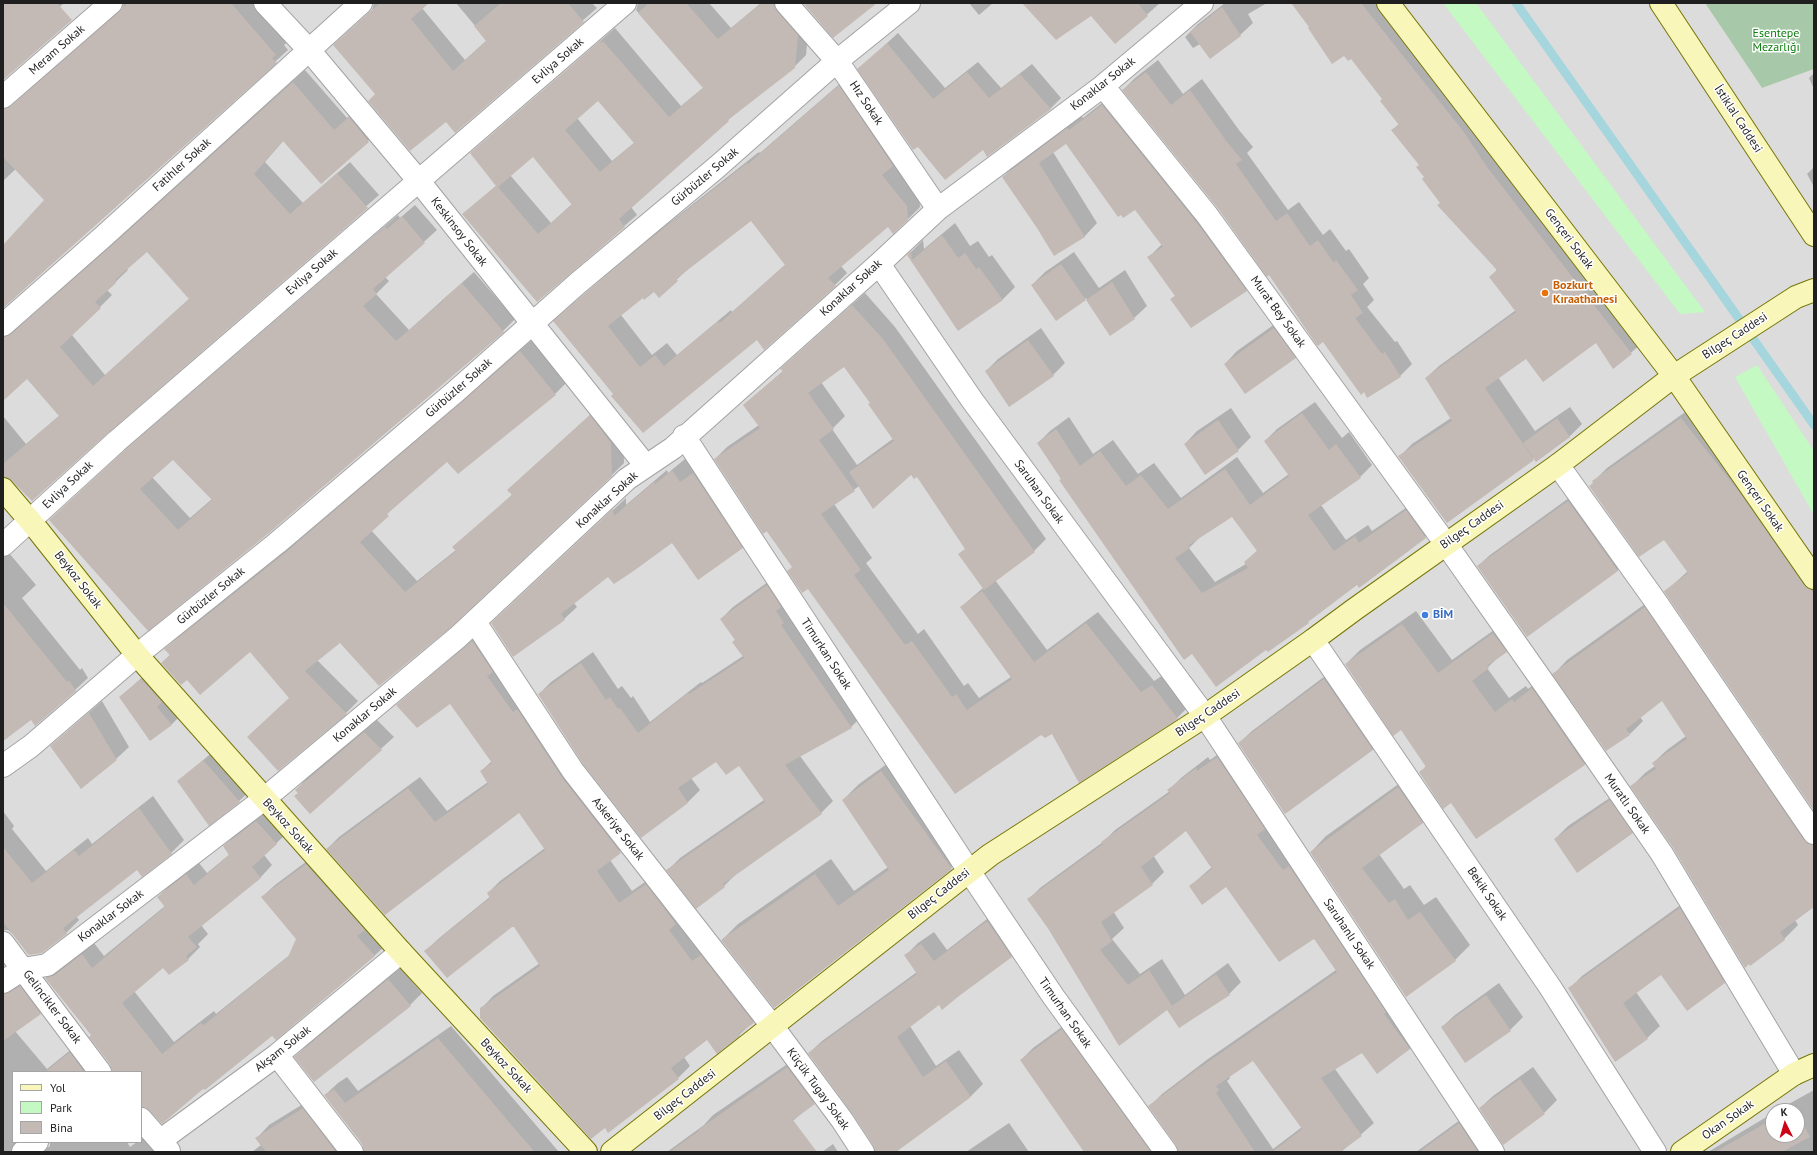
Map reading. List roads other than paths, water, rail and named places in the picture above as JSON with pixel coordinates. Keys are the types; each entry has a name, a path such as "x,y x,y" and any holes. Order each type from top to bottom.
{"street":[{"name":"Meram Sokak","path":"3,97 112,3"},
{"name":"Keskinsoy Sokak","path":"265,3 309,50 418,180 646,466"},
{"name":"Fatihler Sokak","path":"3,325 361,3"},
{"name":"Evliya Sokak","path":"3,545 123,436 625,3"},
{"name":"Hız Sokak","path":"786,3 837,61 938,209"},
{"name":"Gürbüzler Sokak","path":"3,766 31,746 137,655 283,538 455,392 578,283 717,167 837,61 909,3"},
{"name":"Konaklar Sokak","path":"23,969 47,965 264,799 475,622 628,479 673,448 684,436 879,264 938,209 1103,86 1202,3"},
{"name":"Gençeri Sokak","path":"1388,3 1674,376 1814,578"},
{"name":"İstiklal Caddesi","path":"1661,3 1814,235"},
{"name":"Murat Bey Sokak","path":"1103,86 1207,215 1446,544"},
{"name":"Saruhan Sokak","path":"879,264 977,407 1205,716"},
{"name":"Bilgeç Caddesi","path":"612,1152 990,855 1205,716 1558,465 1674,376 1805,293"},
{"name":"Timurkan Sokak","path":"684,436 969,871"},
{"path":"1558,465 1654,599 1814,833"},
{"name":"Beykoz Sokak","path":"3,489 137,655 401,952 586,1152"},
{"name":"Muratlı Sokak","path":"1446,544 1662,854 1794,1074"},
{"name":"Askeriye Sokak","path":"475,622 573,771 773,1027"},
{"name":"Bekik Sokak","path":"1313,640 1550,987 1655,1152"},
{"name":"Saruhanlı Sokak","path":"1205,716 1493,1152"},
{"name":"Timurhan Sokak","path":"969,871 1053,996 1166,1152"},
{"name":"Gelincikler Sokak","path":"3,943 99,1071"},
{"name":"Akşam Sokak","path":"165,1146 401,952"},
{"path":"3,982 23,969"},
{"name":"Küçük Tugay Sokak","path":"773,1027 842,1120 863,1152"},
{"path":"277,1055 352,1152"},
{"name":"Okan Sokak","path":"1682,1152 1794,1074 1814,1065"},
{"path":"142,1120 165,1146"},
{"path":"22,1152 35,1143"}],"waterway":[{"path":"1516,3 1814,425"}],"place":[{"name":"Bozkurt Kıraathanesi","path":"1545,293"},
{"name":"BİM","path":"1425,615"}],"park label":[{"name":"Esentepe Mezarlığı","path":"1776,41"}]}
